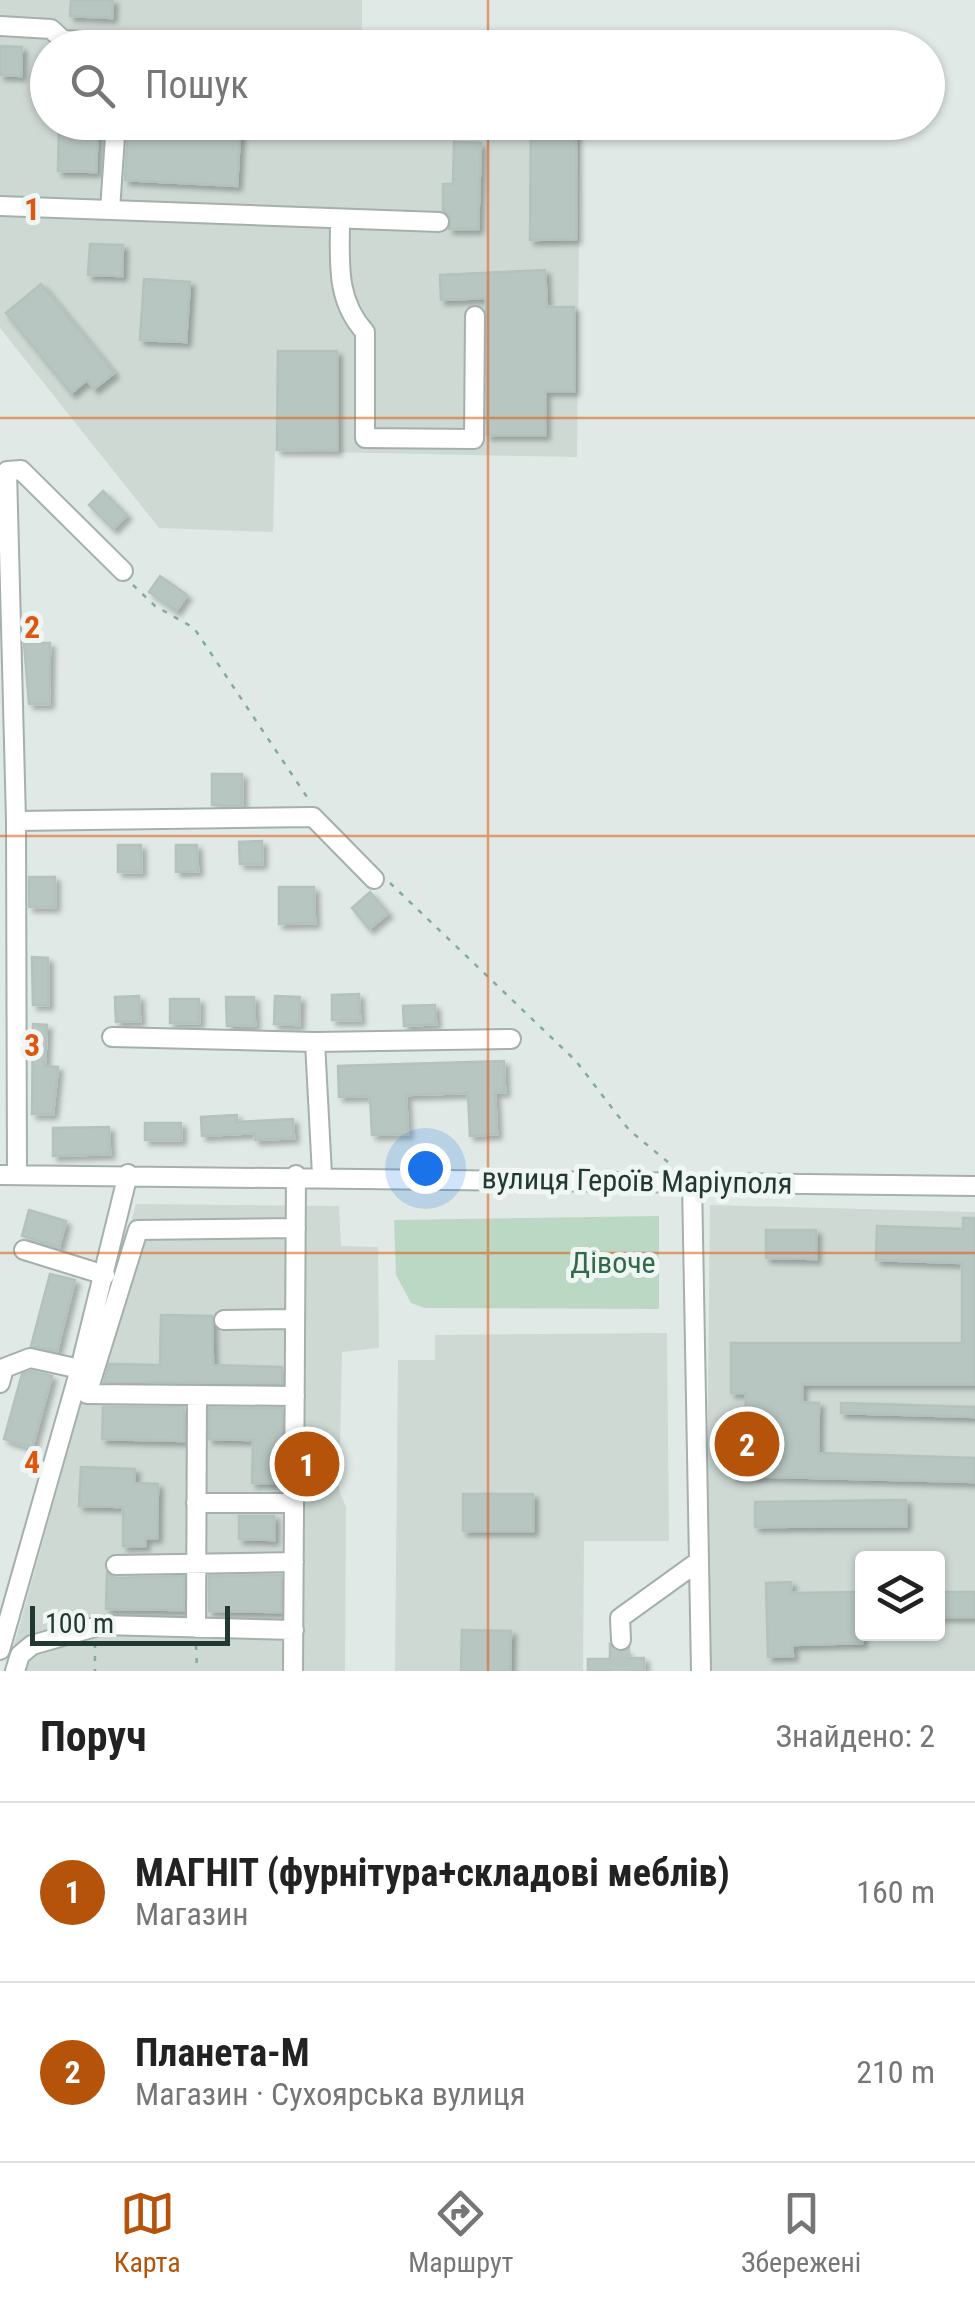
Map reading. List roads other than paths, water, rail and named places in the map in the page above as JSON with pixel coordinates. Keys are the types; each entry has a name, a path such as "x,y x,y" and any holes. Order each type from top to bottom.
{"street":[{"path":"0,26 53,30"},
{"path":"110,210 115,140"},
{"path":"0,206 439,222"},
{"path":"340,219 348,313 365,332 364,438 474,439 475,316"},
{"path":"8,1175 16,821 7,471 22,470 123,572"},
{"path":"16,821 312,817 374,879"},
{"path":"112,1038 315,1042 511,1039"},
{"path":"315,1042 322,1175"},
{"path":"0,1650 80,1369 128,1174"},
{"name":"вулиця Героїв Маріуполя","path":"8,1175 322,1175 975,1186"},
{"path":"294,1671 296,1175"},
{"path":"692,1182 700,1671"},
{"path":"295,1396 87,1394 138,1230 296,1228"},
{"path":"24,1250 104,1275"},
{"path":"224,1320 295,1319"},
{"path":"0,1383 4,1368 30,1358 80,1369"},
{"path":"196,1395 196,1628"},
{"path":"196,1502 294,1503"},
{"path":"620,1640 620,1618 699,1561"},
{"path":"116,1565 294,1562"},
{"path":"15,1671 20,1655 32,1645 102,1626 294,1630"}],"tunnel":[{"path":"621,1640 622,1671"}],"place":[{"name":"Планета-М","path":"747,1444"},
{"name":"МАГНІТ (фурнітура+складові меблів)","path":"307,1464"}],"park label":[{"name":"Дівоче","path":"613,1263"}]}
